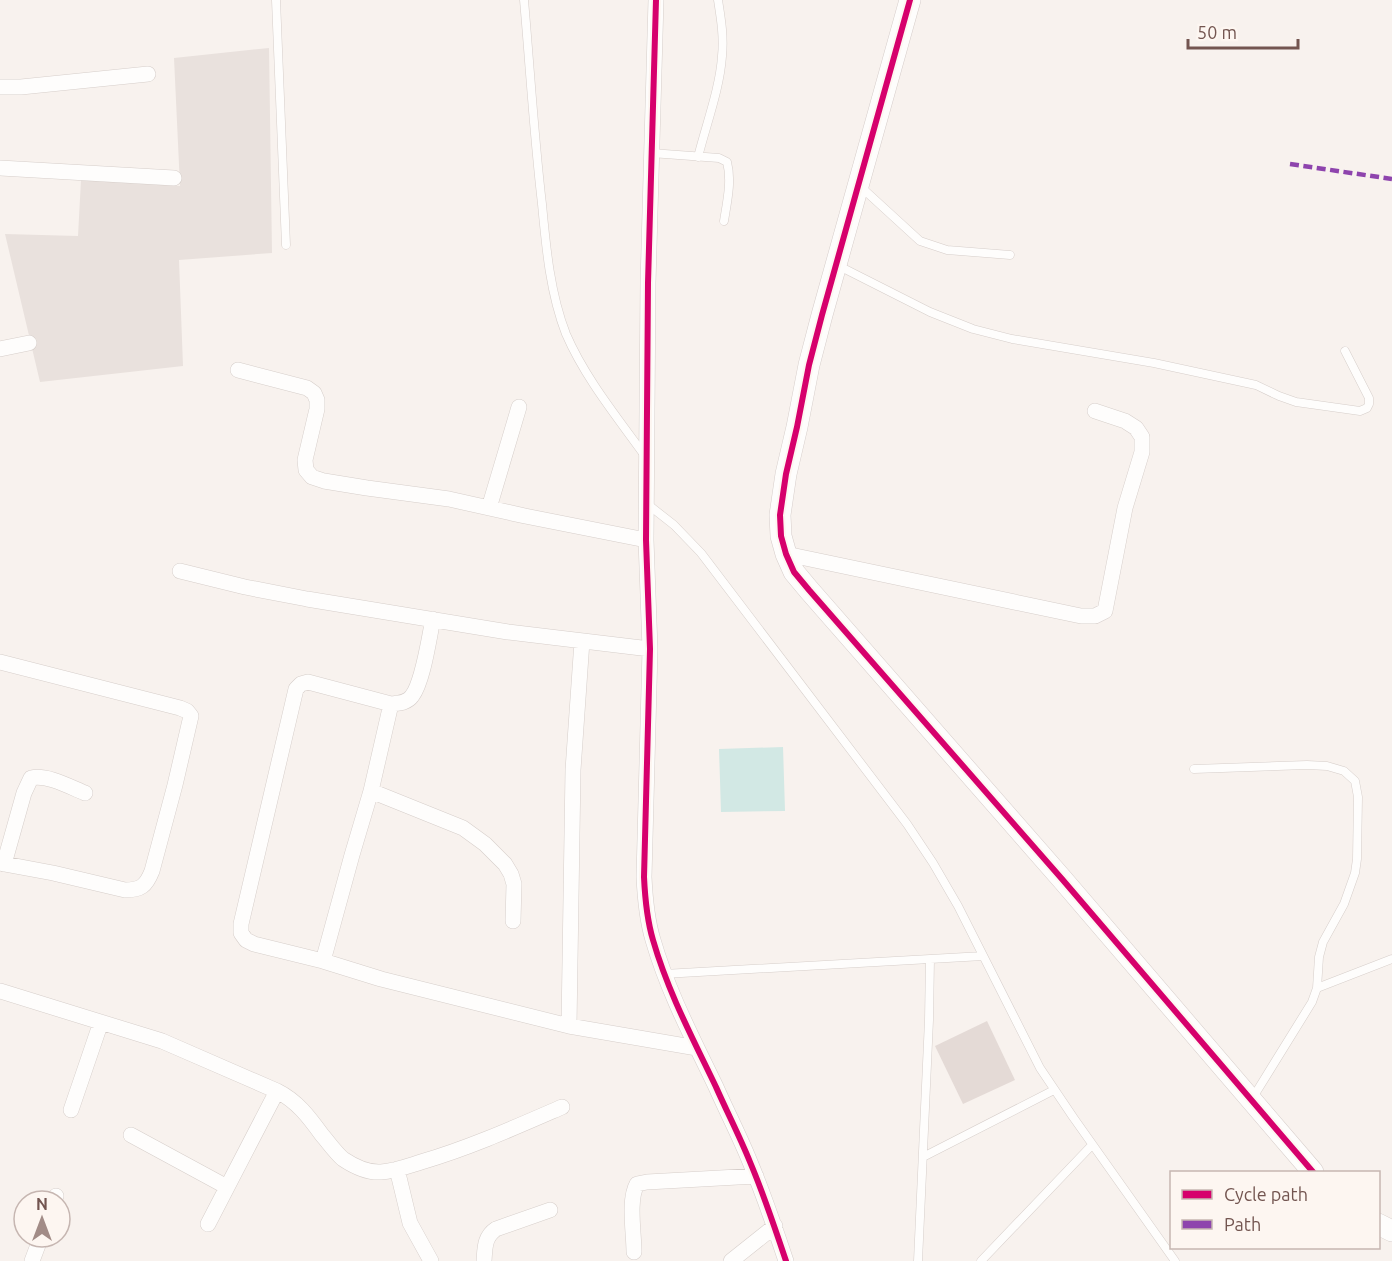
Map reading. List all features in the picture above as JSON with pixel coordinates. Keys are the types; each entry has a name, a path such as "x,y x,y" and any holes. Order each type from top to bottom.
{"street":[{"path":"656,0 648,272 646,540 650,649 644,877 646,903 652,938 664,974 681,1017 756,1176 786,1261"},
{"path":"910,0 809,365 786,474 780,515 781,536 786,554 795,572 809,591 1062,879 1311,1171"},
{"path":"0,87 21,87 148,74"},
{"path":"0,168 174,178"},
{"path":"0,349 29,343"},
{"path":"238,370 307,388 314,393 317,409 305,460 306,470 312,477 367,488 449,499 646,540"},
{"path":"489,508 519,407"},
{"path":"786,554 1082,616 1095,616 1105,611 1121,527 1142,452 1142,437 1136,428 1125,421 1095,411"},
{"path":"180,571 297,597 508,632 650,649"},
{"path":"433,619 418,686 412,698 403,703 391,704 308,682 296,689 251,878 241,933 246,940 254,944 323,961 381,979 569,1026 697,1048"},
{"path":"569,1026 573,770 582,642"},
{"path":"0,662 180,708 191,716 176,786 152,871 144,886 135,890 125,890 2,863 31,778 38,776 47,778 85,793"},
{"path":"323,961 371,791 391,704"},
{"path":"371,791 463,828 485,844 506,864 511,874 514,884 513,921"},
{"path":"0,992 177,1046 277,1091 300,1107 332,1148 358,1168 369,1172 398,1169 440,1156 562,1107"},
{"path":"71,1110 101,1022"},
{"path":"208,1224 277,1091"},
{"path":"131,1135 227,1187"},
{"path":"398,1169 410,1223 432,1261"},
{"path":"634,1252 633,1191 637,1184 756,1176"},
{"path":"484,1261 487,1238 491,1232 550,1210"},
{"path":"731,1261 775,1226"}],"lane":[{"path":"276,0 286,245"},
{"path":"524,0 547,259 556,300 565,331 577,357 646,457"},
{"path":"698,157 720,77 723,43 718,0"},
{"path":"651,153 719,158 728,162 729,181 724,221"},
{"path":"858,184 920,241 947,250 1010,255"},
{"path":"836,264 930,312 973,329 1011,339 1154,363 1256,385 1296,402 1360,411 1367,408 1369,398 1345,351"},
{"path":"646,503 674,525 701,553 907,824 933,863 1040,1068 1175,1261"},
{"path":"1194,769 1327,766 1344,771 1354,781 1358,797 1356,866 1344,904 1323,942 1319,957 1317,988 1312,1002 1251,1100"},
{"path":"664,974 983,956"},
{"path":"918,1261 930,959"},
{"path":"1317,988 1392,959"},
{"path":"922,1157 1054,1089"},
{"path":"981,1261 1092,1145"}],"shaded area":[{"path":"269,48 272,253 179,260 183,366 40,382 5,234 78,236 81,180 180,186 174,58"}],"water":[{"path":"783,747 785,811 721,812 719,749"}],"building":[{"path":"987,1021 1015,1080 963,1104 935,1046"}],"marked path":[{"path":"1290,164 1392,179"}],"cycle path":[{"path":"656,0 648,283 646,540 650,649 644,877 646,901 651,932 666,978 746,1153 765,1199 786,1261"},
{"path":"910,0 809,365 786,474 780,515 781,536 786,554 794,572 809,590 1062,879 1312,1171"}]}
